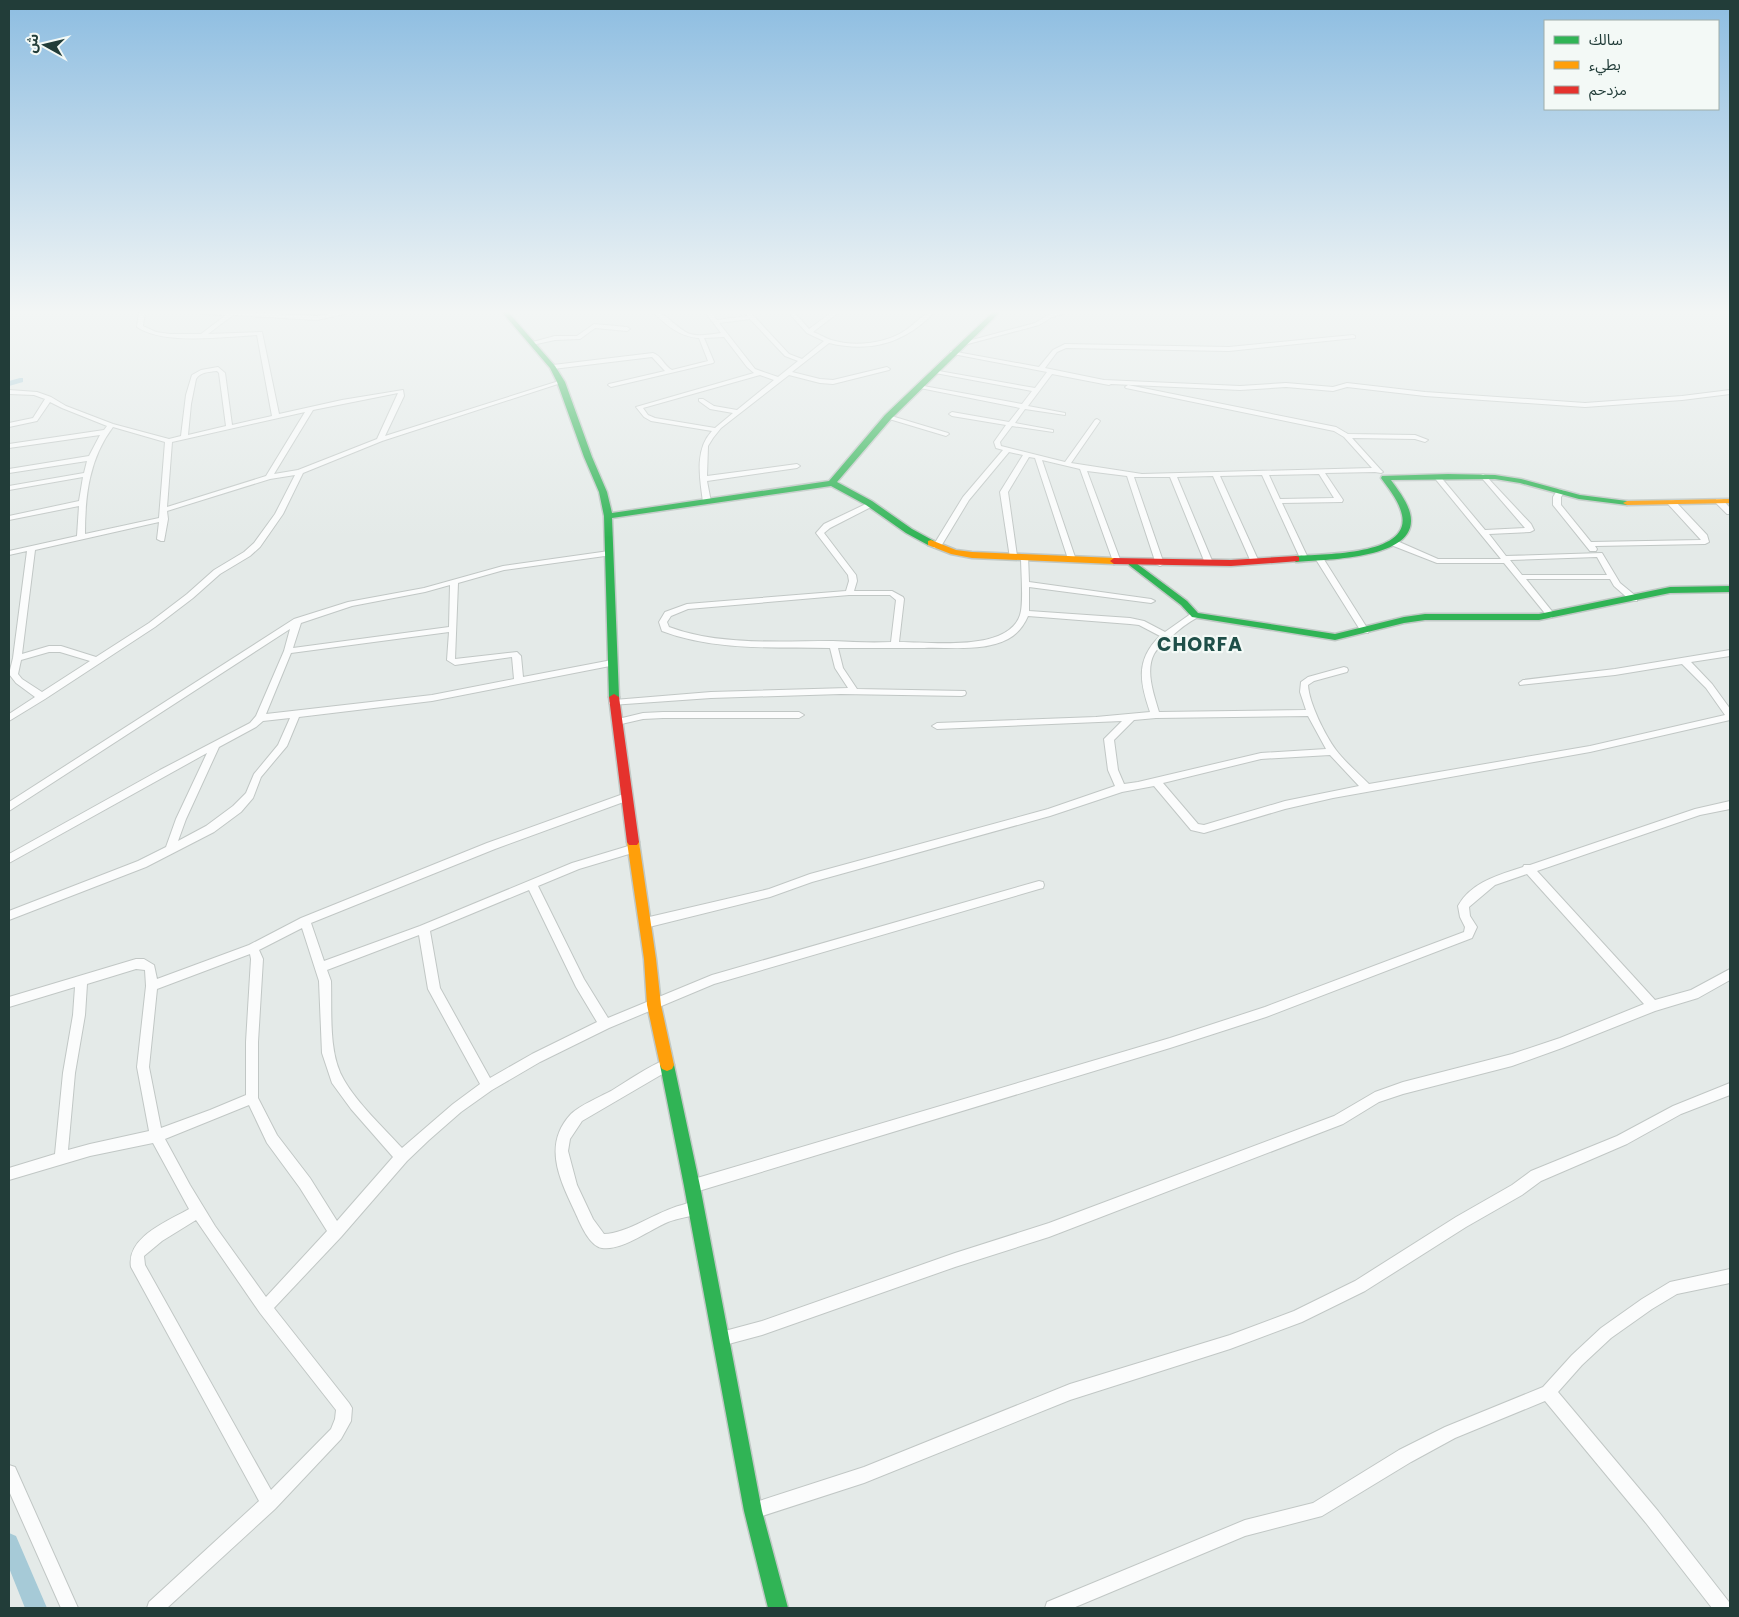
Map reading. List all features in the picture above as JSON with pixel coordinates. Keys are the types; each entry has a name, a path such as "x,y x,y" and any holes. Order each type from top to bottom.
{"main road":[{"path":"563,387 603,492 608,516 614,703 645,923 654,1005 692,1186 754,1511 778,1608"},
{"path":"832,483 888,417 918,388"},
{"path":"608,516 832,483 870,504 937,546 954,552 1160,564 1255,562 1319,558 1378,548 1394,543 1402,537 1408,526 1402,504 1381,474"},
{"path":"1381,474 1483,476 1512,479 1561,491 1580,498 1602,501 1725,501"},
{"path":"1132,563 1184,603 1195,615 1320,636 1342,636 1425,616 1528,617 1551,615 1670,590 1730,590"}],"street":[{"path":"184,437 192,387"},
{"path":"224,387 229,427"},
{"path":"270,387 276,416"},
{"path":"9,553 164,514 269,477 300,472 380,440 544,387"},
{"path":"709,387 639,407 646,416 653,420 716,430"},
{"path":"707,502 704,479 705,446 716,430 769,387"},
{"path":"1021,387 1035,390"},
{"path":"1037,387 997,444 1007,450 1083,468 1130,475 1173,476 1321,472 1381,474"},
{"path":"1131,387 1336,429 1346,436 1381,474"},
{"path":"1228,387 1248,387"},
{"path":"1315,387 1333,389 1338,387"},
{"path":"1368,387 1425,394 1585,405 1664,400 1730,392"},
{"path":"918,388 1063,414"},
{"path":"9,392 35,393 64,407 111,425 169,441 276,416 401,391 401,396 380,440"},
{"path":"9,425 35,420 48,398"},
{"path":"701,400 712,408 738,412"},
{"path":"269,477 310,410"},
{"path":"952,414 1051,431"},
{"path":"888,417 946,434"},
{"path":"1067,464 1097,421"},
{"path":"81,536 80,504 92,458 105,432 111,425"},
{"path":"9,446 105,432"},
{"path":"1346,436 1415,436 1425,440"},
{"path":"161,539 164,514 164,470 169,441"},
{"path":"937,546 966,499 1007,450"},
{"path":"896,644 900,598 892,593 849,593 687,607 668,614 663,622 665,629 671,634 706,640 834,644 969,645 996,641 1017,628 1025,613 1025,584 1004,492 1027,455"},
{"path":"9,471 92,458"},
{"path":"1038,458 1072,560"},
{"path":"704,479 797,466"},
{"path":"1083,468 1117,562"},
{"path":"9,718 152,625 190,596 217,572 247,554 256,546 279,514 300,472"},
{"path":"1278,501 1339,500 1321,472"},
{"path":"9,488 88,474"},
{"path":"1265,474 1304,558"},
{"path":"1130,475 1160,564"},
{"path":"1216,475 1255,562"},
{"path":"1173,476 1209,563"},
{"path":"1437,476 1551,615"},
{"path":"1482,532 1530,530 1483,476"},
{"path":"1561,491 1557,497 1557,505 1590,544 1612,577 1634,598"},
{"path":"1725,501 1730,512"},
{"path":"1590,544 1705,542 1704,538 1671,502"},
{"path":"9,518 80,504"},
{"path":"849,593 853,581 852,575 820,533 827,526 870,504"},
{"path":"1394,543 1438,561 1599,556"},
{"path":"31,548 17,658 13,674 15,678 42,697"},
{"path":"9,808 296,621 351,604 425,590 503,568 609,553"},
{"path":"1319,558 1365,631"},
{"path":"1520,577 1612,577"},
{"path":"454,582 454,629 451,660 455,662 514,654 517,656 519,682"},
{"path":"1025,584 1108,594 1151,602"},
{"path":"1025,613 1136,622 1167,636"},
{"path":"1156,716 1147,682 1147,661 1155,648 1178,624 1195,615"},
{"path":"9,859 163,772 253,725 260,718 288,651 296,621"},
{"path":"288,651 454,629"},
{"path":"834,644 839,668 855,692"},
{"path":"17,658 49,649 61,649 98,661"},
{"path":"1523,683 1616,672 1730,653"},
{"path":"1156,782 1189,821 1200,829 1285,805 1366,787 1590,749 1730,716 1697,672 1684,661"},
{"path":"260,718 432,698 612,663"},
{"path":"1344,670 1311,679 1304,684 1303,691 1332,752 1366,787"},
{"path":"614,703 711,695 855,692 962,693"},
{"path":"936,726 1156,716 1312,713"},
{"path":"9,916 142,864 210,829 237,810 250,796 253,785 261,771 282,746 296,714"},
{"path":"617,722 643,716 799,715"},
{"path":"1121,788 1113,770 1109,739 1131,718"},
{"path":"170,850 181,819 215,746"},
{"path":"645,923 770,893 810,878 1050,812 1121,788 1156,782 1261,756 1332,752"},
{"path":"152,986 253,948 305,921 491,846 626,797"},
{"path":"692,1186 1170,1043 1266,1012 1468,935 1471,927 1465,917 1463,906 1470,898 1491,882 1684,817 1730,805"},
{"path":"321,967 424,930 576,866 635,848"},
{"path":"1528,868 1653,1006"},
{"path":"531,884 580,983 604,1024"},
{"path":"265,1308 336,1232 402,1157 457,1108 488,1086 604,1024 712,980 1039,885"},
{"path":"305,921 321,967 326,990 325,1024 328,1053 338,1082 355,1105 402,1157"},
{"path":"424,930 434,989 488,1086"},
{"path":"253,948 257,959 252,1042 252,1098 272,1139 336,1232"},
{"path":"9,1002 136,964 144,964 150,968 152,986 143,1067 156,1136 198,1211 265,1308 344,1408 343,1421 336,1434 269,1503 155,1608"},
{"path":"721,1339 762,1328 955,1260 1049,1230 1338,1120 1375,1098 1403,1088 1512,1060 1562,1043 1653,1006 1694,994 1730,974"},
{"path":"61,1159 69,1073 81,982"},
{"path":"667,1065 577,1117 563,1140 561,1150 563,1163 581,1210 595,1236 601,1241 615,1241 668,1215 696,1208"},
{"path":"754,1511 864,1475 1070,1392 1230,1342 1297,1317 1360,1286 1461,1222 1517,1190 1536,1176 1605,1148 1677,1110 1730,1089"},
{"path":"9,1174 61,1159 156,1136 213,1116 252,1098"},
{"path":"198,1211 147,1243 139,1251 136,1259 138,1267 269,1503"},
{"path":"1053,1608 1245,1528 1316,1510 1405,1456 1450,1432 1548,1392 1577,1360 1606,1333 1647,1304 1676,1287 1730,1276"},
{"path":"1548,1392 1652,1517 1723,1608"},
{"path":"9,1473 70,1608"}],"waterway":[{"path":"9,1543 36,1608"}],"traffic: fast":[{"path":"563,387 603,492 608,516 614,697"},
{"path":"832,483 888,417 919,387"},
{"path":"1296,559 1372,550 1399,540 1404,534 1406,527 1406,513 1399,497 1385,478 1495,477 1521,481 1579,497 1627,503"},
{"path":"608,516 832,483 869,503 909,531 931,543"},
{"path":"1132,563 1184,603 1195,615 1335,637 1404,620 1425,617 1539,617 1670,590 1730,589"},
{"path":"667,1065 692,1186 753,1511 778,1608"}],"traffic: slow":[{"path":"1627,503 1730,501"},
{"path":"931,543 954,552 972,555 1114,561"},
{"path":"633,842 650,959 654,1005 667,1065"}],"traffic: jam":[{"path":"1114,561 1231,563 1296,559"},
{"path":"614,697 633,842"}],"district":[{"name":"CHORFA","path":"1200,644"}]}
